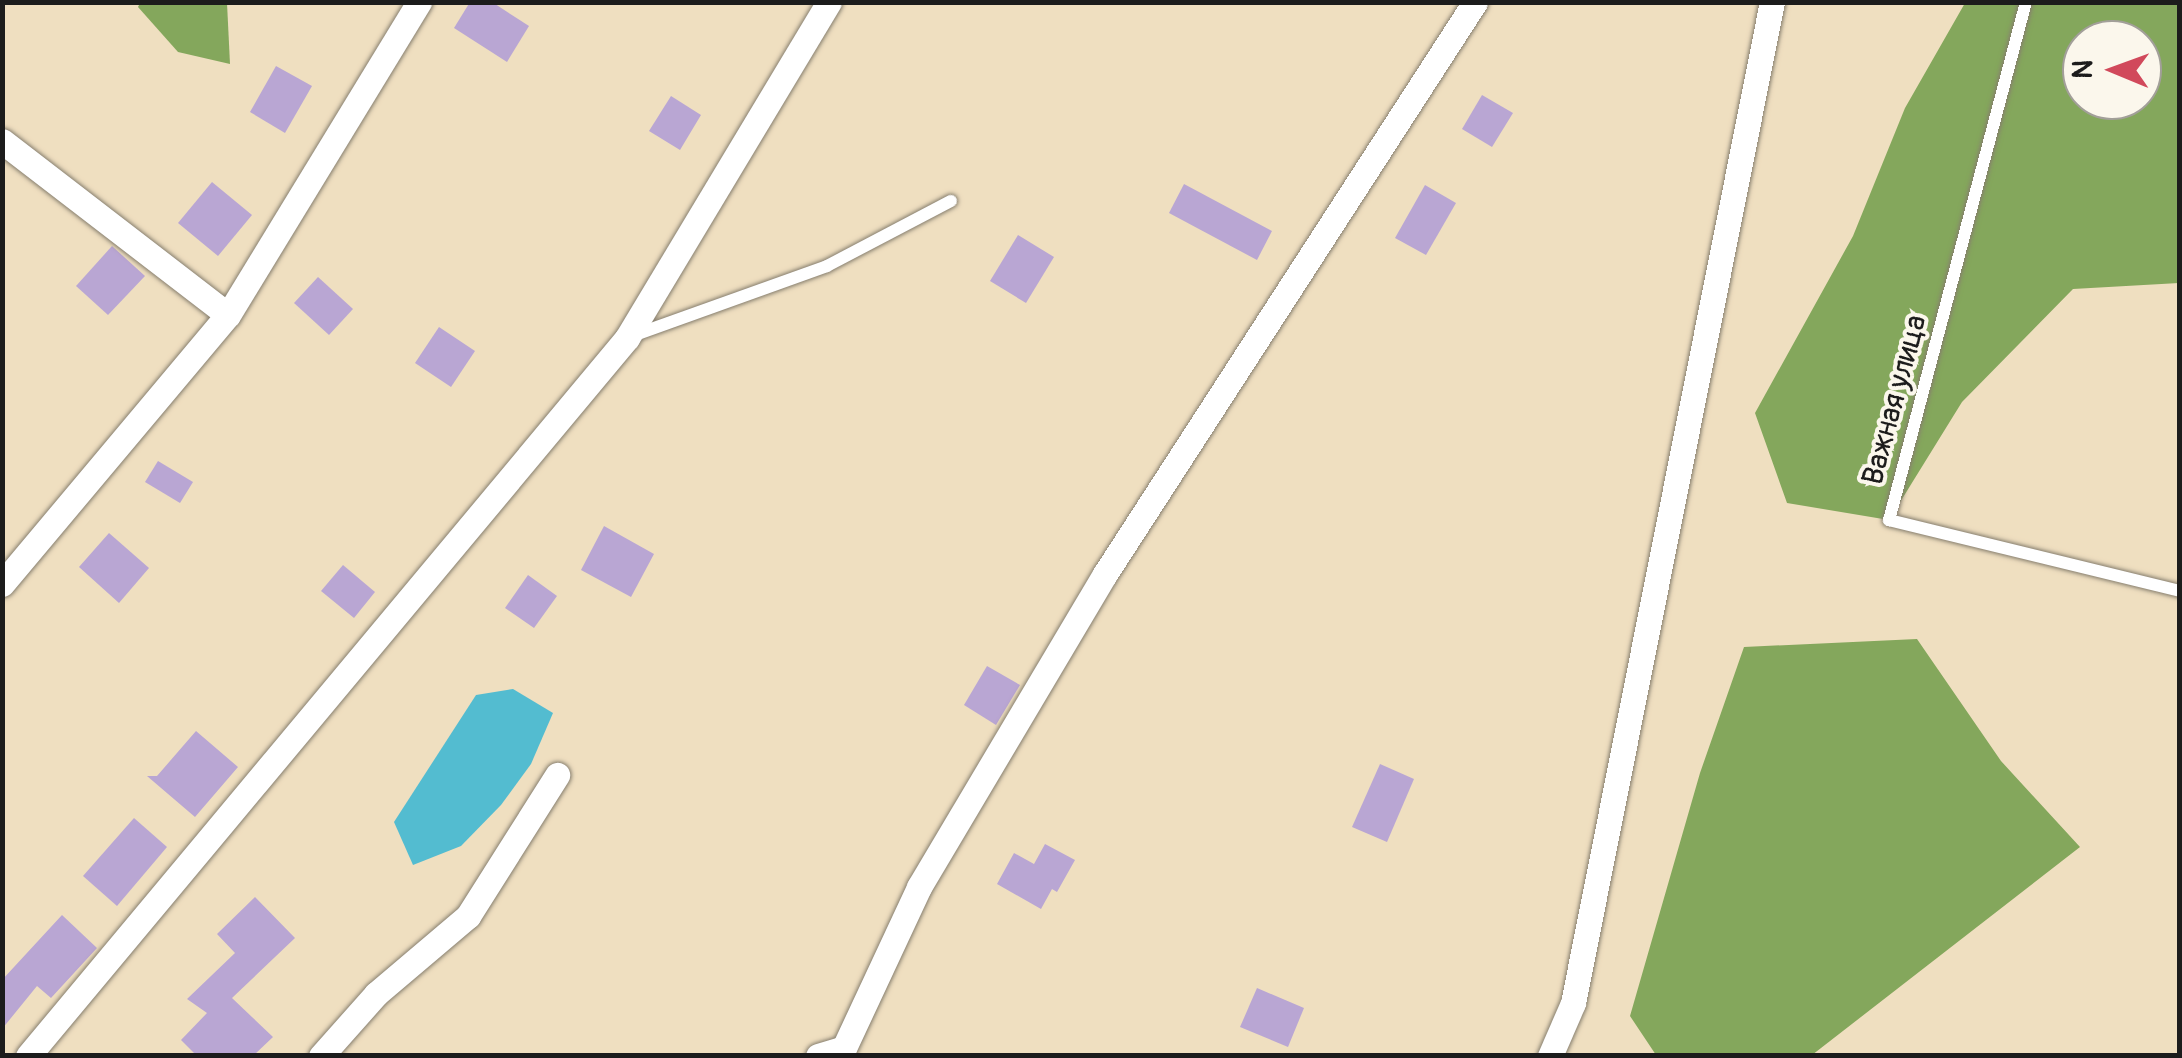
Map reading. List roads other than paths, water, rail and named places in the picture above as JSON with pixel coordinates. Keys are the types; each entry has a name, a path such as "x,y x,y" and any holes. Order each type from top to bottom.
{"street":[{"path":"2,584 228,316 419,2"},
{"path":"28,1056 627,338 829,2"},
{"path":"818,1056 844,1048 919,888 1096,590 1474,2"},
{"path":"1550,1056 1573,1003 1772,2"},
{"path":"2,141 228,316"},
{"path":"321,1056 376,994 468,916 557,775"}],"lane":[{"name":"Важная улица","path":"2026,2 1889,520 2180,591"},
{"path":"627,338 827,266 951,201"}],"water":[{"path":"513,689 553,713 531,764 501,805 461,846 413,865 394,822 476,695"}]}
